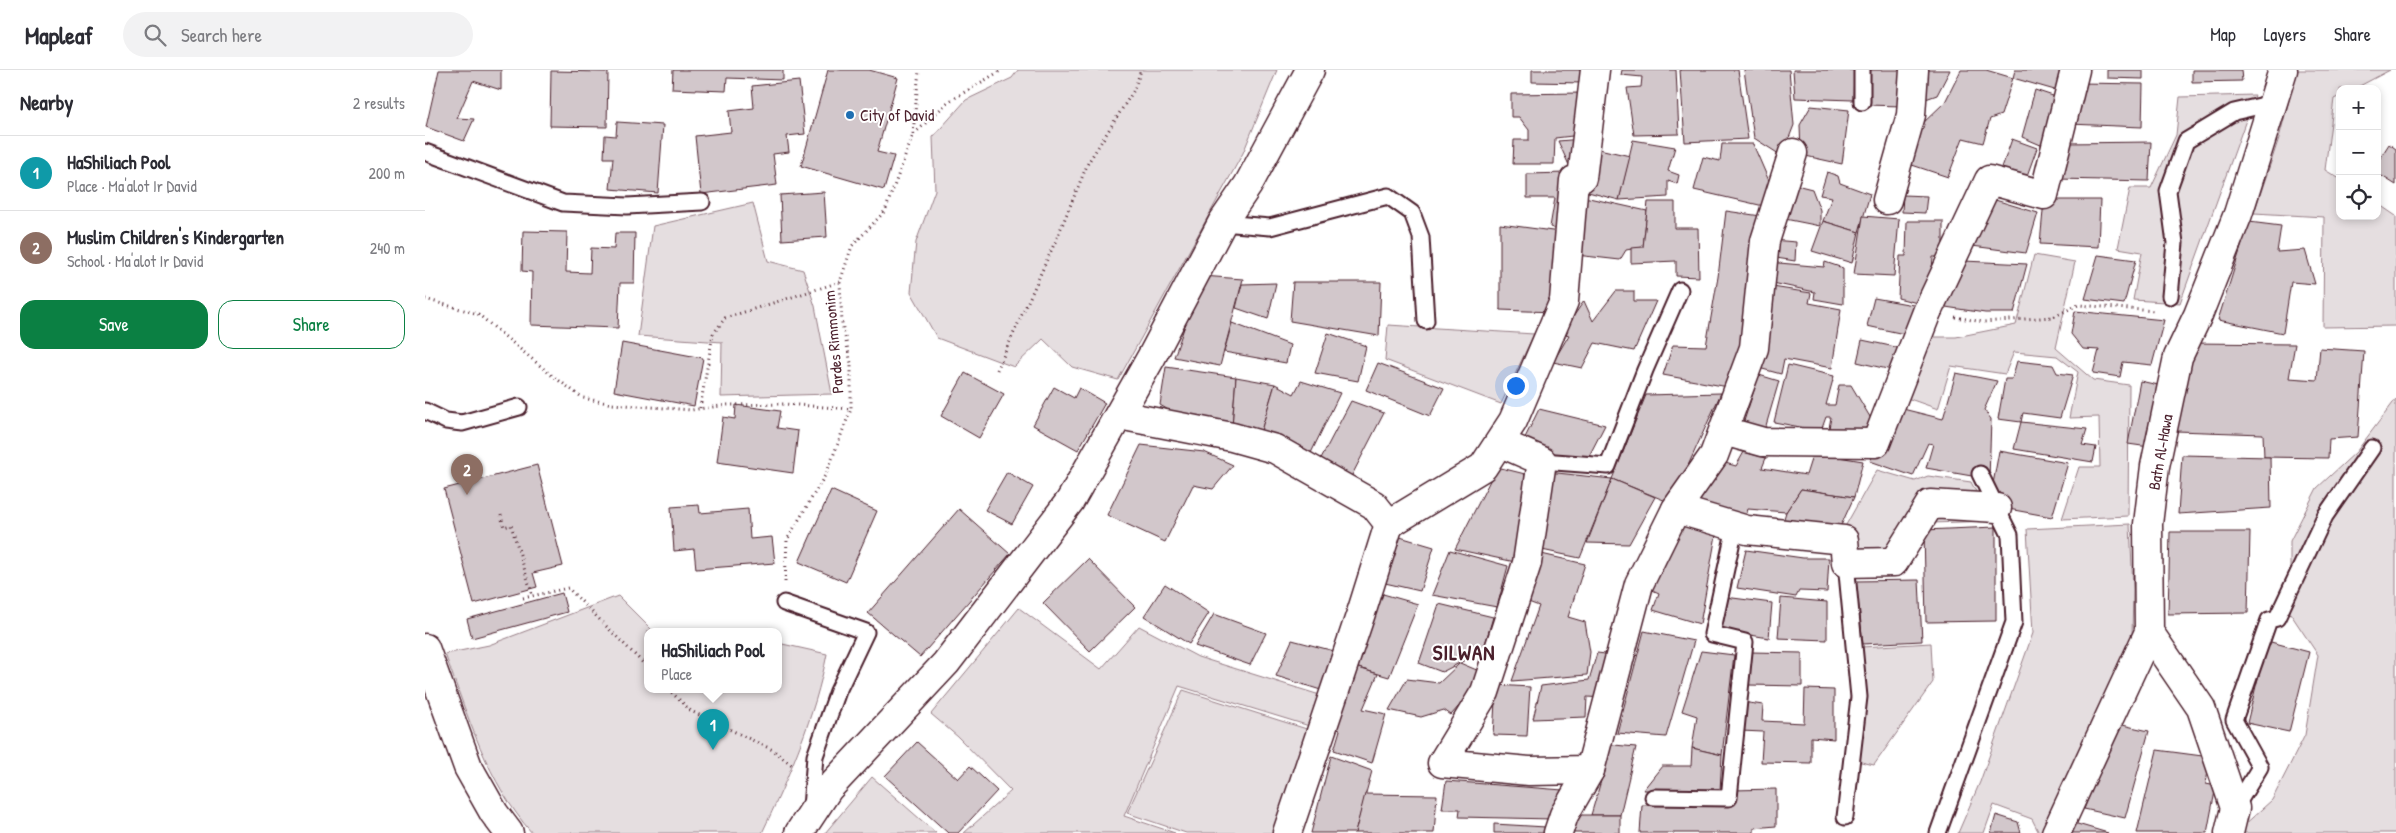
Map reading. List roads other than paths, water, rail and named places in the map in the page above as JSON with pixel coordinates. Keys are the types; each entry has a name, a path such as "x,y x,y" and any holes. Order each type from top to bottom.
{"street":[{"path":"805,824 828,789 946,664 1070,502 1222,224 1248,185 1310,70"},
{"path":"1287,833 1389,524 1483,467 1501,443 1513,421 1564,301 1574,180 1583,178 1595,70"},
{"path":"1887,200 1911,115 1914,70"},
{"path":"1724,430 1763,442 1876,444 1927,312 1989,180 2044,195 2075,70"},
{"name":"Batn Al-Hawa","path":"2056,833 2149,632 2148,524 2155,466 2178,357 2198,315 2238,214 2283,70"},
{"path":"1558,833 1564,815 1590,770 1639,584 1676,509 1714,456 1754,348 1765,241 1793,153"},
{"path":"1119,415 1232,437 1275,449 1374,505 1389,524"},
{"path":"1501,443 1542,461 1527,563 1485,692 1442,763 1529,771 1590,770"},
{"path":"1676,509 1735,527 1844,540 1846,563 1894,562 1930,504 1997,508"},
{"path":"2149,632 2201,708 2232,821"},
{"path":"425,648 468,766 509,833"}],"lane":[{"path":"1862,70 1862,102"},
{"path":"2170,296 2175,243 2168,191 2186,141 2234,112 2273,103"},
{"path":"425,152 563,203 627,206 702,202"},
{"path":"1222,224 1270,227 1388,196 1412,213 1421,237 1426,321"},
{"path":"1542,461 1608,466 1645,370 1680,290"},
{"path":"425,411 447,421 462,423 519,406"},
{"path":"2232,821 2260,767 2234,720 2269,620 2277,618 2325,516 2372,448"},
{"path":"1938,833 2015,622 2010,536 1980,474"},
{"path":"1653,797 1729,798 1745,642 1712,634 1735,527"},
{"path":"1845,817 1859,696 1846,563"},
{"path":"784,603 866,632 838,691 815,756 813,782 805,824"}],"place":[{"name":"City of David","path":"850,115"},
{"name":"Muslim Children's Kindergarten","path":"467,495"},
{"name":"HaShiliach Pool","path":"713,750"}],"district":[{"name":"SILWAN","path":"1464,653"}]}
